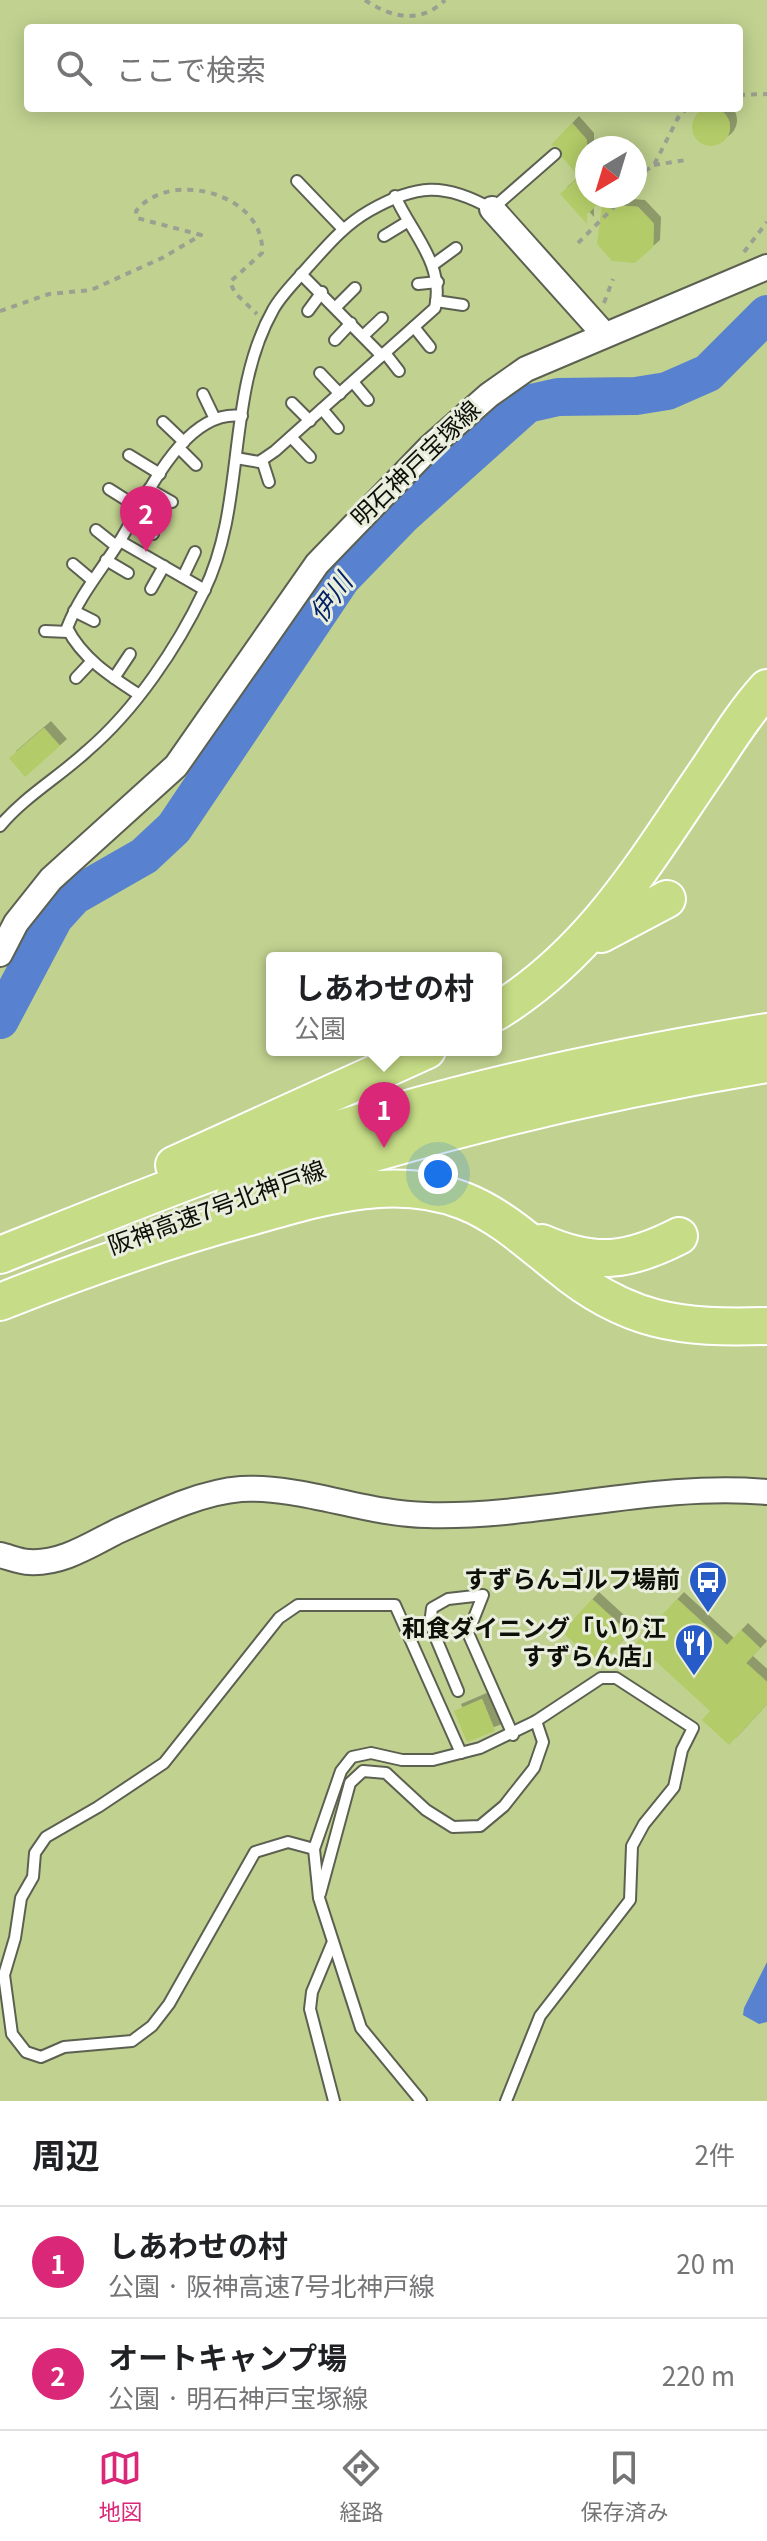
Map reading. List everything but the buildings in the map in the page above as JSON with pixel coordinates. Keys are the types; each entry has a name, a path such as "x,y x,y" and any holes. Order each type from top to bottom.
{"highway":[{"path":"577,951 628,886 767,688"},
{"path":"502,1008 615,924 667,899"},
{"name":"阪神高速7号北神戸線","path":"0,1294 99,1233 290,1145 419,1106 557,1071 767,1032"},
{"path":"0,1302 279,1115 413,1056"},
{"name":"阪神高速7号北神戸線","path":"0,1253 99,1233 466,1126 628,1088 767,1064"},
{"path":"99,1233 305,1202 346,1191 389,1187 429,1191 458,1199 515,1231 567,1253 601,1259 634,1256 679,1236"},
{"path":"515,1231 595,1295 635,1314 695,1326 767,1326"}],"street":[{"path":"492,209 604,334"},
{"name":"明石神戸宝塚線","path":"0,954 16,923 51,879 176,766 317,564 356,520 430,447 489,395 526,369 767,267"},
{"path":"0,1555 28,1563 66,1558 184,1503 239,1489 293,1492 381,1512 426,1515 469,1515 715,1491 767,1492"}],"lane":[{"path":"0,826 5,812 88,751 138,694 171,649 205,590 230,501 242,416 257,346 273,309 301,274 342,228 395,196 426,187 468,195 492,209 555,154"},
{"path":"297,181 342,228"},
{"path":"236,458 262,460 435,308 438,282 434,264 407,222 395,196"},
{"path":"384,236 407,222"},
{"path":"434,264 456,248"},
{"path":"301,274 399,371"},
{"path":"418,284 438,282"},
{"path":"336,307 355,288"},
{"path":"308,311 322,292"},
{"path":"436,301 463,305"},
{"path":"363,336 382,318"},
{"path":"335,340 351,323"},
{"path":"414,327 430,347"},
{"path":"320,373 340,394"},
{"path":"353,382 368,400"},
{"path":"203,394 215,419"},
{"path":"292,403 310,421"},
{"path":"322,409 338,428"},
{"path":"138,694 92,661 67,628 92,580 118,544 149,489 182,445 225,414 242,416"},
{"path":"163,422 196,465"},
{"path":"291,437 310,457"},
{"path":"129,455 160,474"},
{"path":"262,460 269,482"},
{"path":"109,489 139,508"},
{"path":"149,489 172,502"},
{"path":"131,521 153,534"},
{"path":"96,530 205,590"},
{"path":"183,577 195,552"},
{"path":"106,560 128,573"},
{"path":"73,564 92,580"},
{"path":"151,589 164,566"},
{"path":"74,611 94,621"},
{"path":"45,631 69,632"},
{"path":"114,678 130,654"},
{"path":"76,678 92,661"},
{"path":"458,1691 430,1624 432,1608 448,1599 483,1595 468,1633 513,1735"},
{"path":"314,1849 288,1842 255,1852 169,2004 152,2026 132,2041 64,2047 41,2057 26,2052 12,2034 4,1975 15,1938 21,1898 33,1877 35,1853 46,1837 164,1763 279,1618 298,1605 395,1605 461,1753"},
{"path":"421,2101 361,2028 319,1898 314,1849 341,1771 352,1757 371,1753 402,1760 433,1760 461,1753 513,1735 601,1678 616,1678 693,1728 682,1750 674,1787 644,1824 632,1846 630,1900 540,2016 506,2101"},
{"path":"319,1898 350,1783 363,1771 386,1773 426,1810 453,1827 480,1826 504,1806 534,1768 543,1742 536,1721"},
{"path":"332,1944 312,1992 310,2009 334,2101"}],"path":[{"path":"365,0 387,15 400,17 436,9 445,0"},
{"path":"743,95 767,94"},
{"path":"654,165 683,112"},
{"path":"647,170 654,165 686,160"},
{"path":"0,311 49,294 91,290 162,258 201,235 137,218 136,211 142,204 185,189 218,195 236,205 258,231 262,253 230,282 235,293 267,324"},
{"path":"578,243 613,208"},
{"path":"742,255 767,222"},
{"path":"601,309 613,279"}],"green space":[{"path":"0,0 767,0 767,2101 0,2101"}],"water":[{"path":"767,1962 767,2022 759,2024 743,2015"}],"waterway":[{"name":"伊川","path":"0,1020 54,918 74,896 144,856 174,828 342,578 403,515 527,404 558,397 636,396 667,391 708,373 767,314"}],"place":[{"name":"オートキャンプ場","path":"146,552"},
{"name":"しあわせの村","path":"384,1148"},
{"name":"すずらんゴルフ場前","path":"708,1614"},
{"name":"和食ダイニング「いり江 すずらん店」","path":"694,1677"}]}
